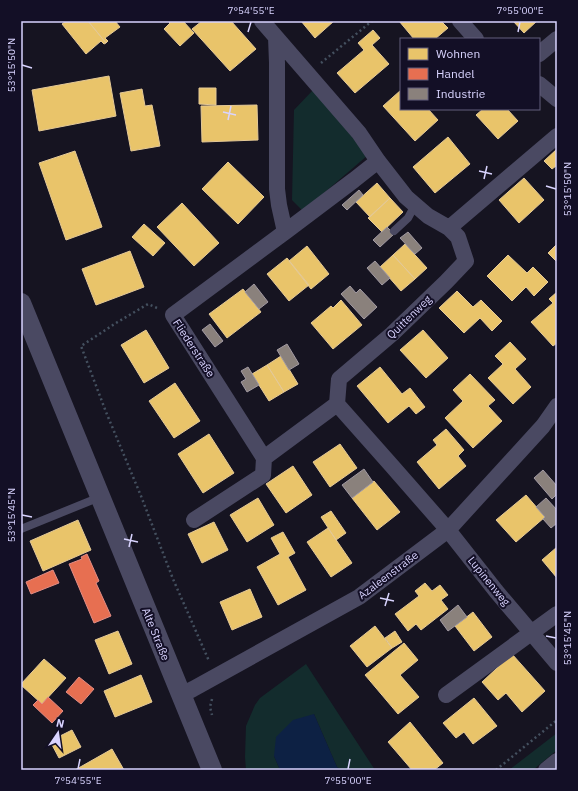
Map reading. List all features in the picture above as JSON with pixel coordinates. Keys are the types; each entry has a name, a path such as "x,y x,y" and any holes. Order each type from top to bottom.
{"street":[{"path":"262,21 308,75"},
{"path":"460,21 475,38"},
{"path":"276,37 277,189 285,232"},
{"path":"540,53 557,39"},
{"name":"Quittenweg","path":"308,75 359,133 378,161 406,197 428,216 449,228 458,237 466,261 392,334 339,379 337,404"},
{"path":"540,85 557,99"},
{"path":"449,228 557,136"},
{"name":"Fliederstraße","path":"264,458 173,315 378,161"},
{"name":"Alte Straße","path":"21,303 212,770"},
{"path":"194,520 263,475 264,458 337,404 448,530"},
{"name":"Azaleenstraße","path":"181,695 359,598 448,530 543,426 557,406"},
{"name":"Lupinenweg","path":"448,530 496,591 557,663"},
{"path":"446,695 557,614"},
{"path":"546,770 557,761"}],"lane":[{"path":"394,231 408,218 415,205"},
{"path":"21,529 101,497"}],"path":[{"path":"308,75 372,21"},
{"path":"496,770 557,720"}],"green space":[{"path":"313,90 368,155 303,211 292,200 294,110"},
{"path":"306,664 375,770 341,770 337,767 314,714 274,756 280,770 246,770 246,726 255,705 260,698"},
{"path":"557,733 557,750 533,770 509,770"}],"water":[{"path":"314,714 337,767 341,770 280,770 274,756 276,737 293,720"}],"building: Wohnen":[{"path":"66,21 88,21 106,43 104,44 101,41 86,54 62,24"},
{"path":"88,21 115,21 120,27 105,38 108,41 106,43"},
{"path":"168,21 183,21 194,33 180,46 164,29 170,23"},
{"path":"202,21 231,21 256,49 230,71 192,29"},
{"path":"301,21 334,21 315,38"},
{"path":"399,21 441,21 448,28 436,38 413,38"},
{"path":"513,21 537,21 524,33"},
{"path":"373,30 380,38 372,45 389,64 355,93 337,73 364,50 358,43"},
{"path":"109,76 116,116 39,131 32,90"},
{"path":"199,88 216,88 216,105 199,104"},
{"path":"142,89 145,106 152,105 160,146 131,151 120,93"},
{"path":"400,91 400,110 429,110 438,120 415,141 383,106"},
{"path":"257,105 258,140 202,142 201,106"},
{"path":"482,110 508,110 518,121 498,139 476,115"},
{"path":"448,137 470,164 435,193 413,167"},
{"path":"557,149 557,167 556,166 552,169 544,161"},
{"path":"75,151 102,227 66,240 39,163"},
{"path":"228,162 264,197 238,224 202,189"},
{"path":"524,178 544,200 519,223 499,200"},
{"path":"377,183 390,198 370,217 356,202"},
{"path":"390,198 403,212 382,232 368,218"},
{"path":"182,203 219,243 194,266 157,227"},
{"path":"144,224 165,243 153,256 132,237"},
{"path":"405,244 427,268 415,279 393,255"},
{"path":"557,244 557,262 548,253"},
{"path":"307,246 329,274 311,289 289,261"},
{"path":"130,251 144,287 96,305 82,269"},
{"path":"393,255 415,279 401,291 380,267"},
{"path":"508,255 527,273 533,267 548,282 534,296 526,287 512,301 487,276"},
{"path":"287,258 309,285 289,301 267,274"},
{"path":"243,289 261,312 227,338 209,314"},
{"path":"457,291 473,307 481,300 502,321 492,331 480,318 464,333 439,308"},
{"path":"557,292 557,343 553,346 531,322 553,303 549,299"},
{"path":"341,300 362,325 333,349 311,323 331,306 333,308"},
{"path":"146,330 169,368 144,383 121,345"},
{"path":"423,330 448,358 426,378 400,350"},
{"path":"510,342 526,359 515,369 531,387 513,404 488,378 503,364 495,356"},
{"path":"281,356 298,384 284,392 267,365"},
{"path":"267,365 284,392 269,401 252,374"},
{"path":"380,367 402,394 410,388 425,407 416,414 409,406 388,423 357,386"},
{"path":"470,374 495,400 488,406 502,421 473,448 445,418 463,401 453,390"},
{"path":"175,383 200,421 174,438 149,401"},
{"path":"446,429 464,450 458,456 466,466 439,489 417,462 437,445 433,440"},
{"path":"209,434 234,473 203,493 178,454"},
{"path":"340,444 357,468 330,487 313,462"},
{"path":"293,466 312,495 286,513 266,484"},
{"path":"374,481 400,512 377,530 352,498"},
{"path":"526,495 545,517 516,542 496,520"},
{"path":"258,498 274,525 247,542 230,515"},
{"path":"331,511 346,533 336,540 321,517"},
{"path":"78,520 91,550 43,571 30,541"},
{"path":"214,522 228,550 202,563 188,534"},
{"path":"328,528 352,563 331,577 307,542"},
{"path":"283,532 295,553 288,557 306,590 278,605 257,567 280,554 271,538"},
{"path":"557,547 557,578 542,560"},
{"path":"425,583 432,591 440,585 448,595 441,600 448,609 421,630 416,624 408,631 395,614 419,596 415,591"},
{"path":"250,589 262,617 232,630 220,602"},
{"path":"473,612 492,637 474,651 455,626"},
{"path":"375,626 392,648 367,667 350,646"},
{"path":"118,631 132,664 109,674 95,640"},
{"path":"395,631 402,642 392,648 385,638"},
{"path":"404,643 418,660 400,675 419,697 398,714 365,675"},
{"path":"512,654 545,691 522,712 506,693 498,700 482,682"},
{"path":"44,659 66,678 42,704 21,684"},
{"path":"141,675 152,702 115,717 104,691"},
{"path":"474,698 497,726 473,744 464,732 456,738 443,723"},
{"path":"410,722 443,763 434,770 412,770 388,742"},
{"path":"72,730 81,747 59,758 50,741"},
{"path":"112,749 124,770 75,770"}],"building: Handel":[{"path":"87,554 99,581 96,583 111,616 94,623 69,564 82,559 81,557"},
{"path":"53,570 59,583 31,594 26,582"},
{"path":"79,677 94,689 81,704 66,692"},
{"path":"48,697 63,711 52,723 33,705 38,700 42,704"}],"building: Industrie":[{"path":"359,190 363,195 347,210 342,205"},
{"path":"387,227 394,234 380,247 373,240"},
{"path":"408,232 422,248 415,254 400,238"},
{"path":"375,261 390,278 382,285 367,268"},
{"path":"254,284 268,302 259,309 245,292"},
{"path":"350,286 356,293 360,289 377,307 364,319 341,294"},
{"path":"210,324 223,341 215,347 202,330"},
{"path":"287,344 299,364 289,370 277,350"},
{"path":"248,367 259,385 247,392 241,382 246,379 241,371"},
{"path":"364,469 373,482 352,498 342,485"},
{"path":"543,470 557,486 557,494 552,499 534,478"},
{"path":"546,498 557,510 557,523 551,528 543,519 545,517 536,507"},
{"path":"458,605 467,617 448,631 440,620"}]}
